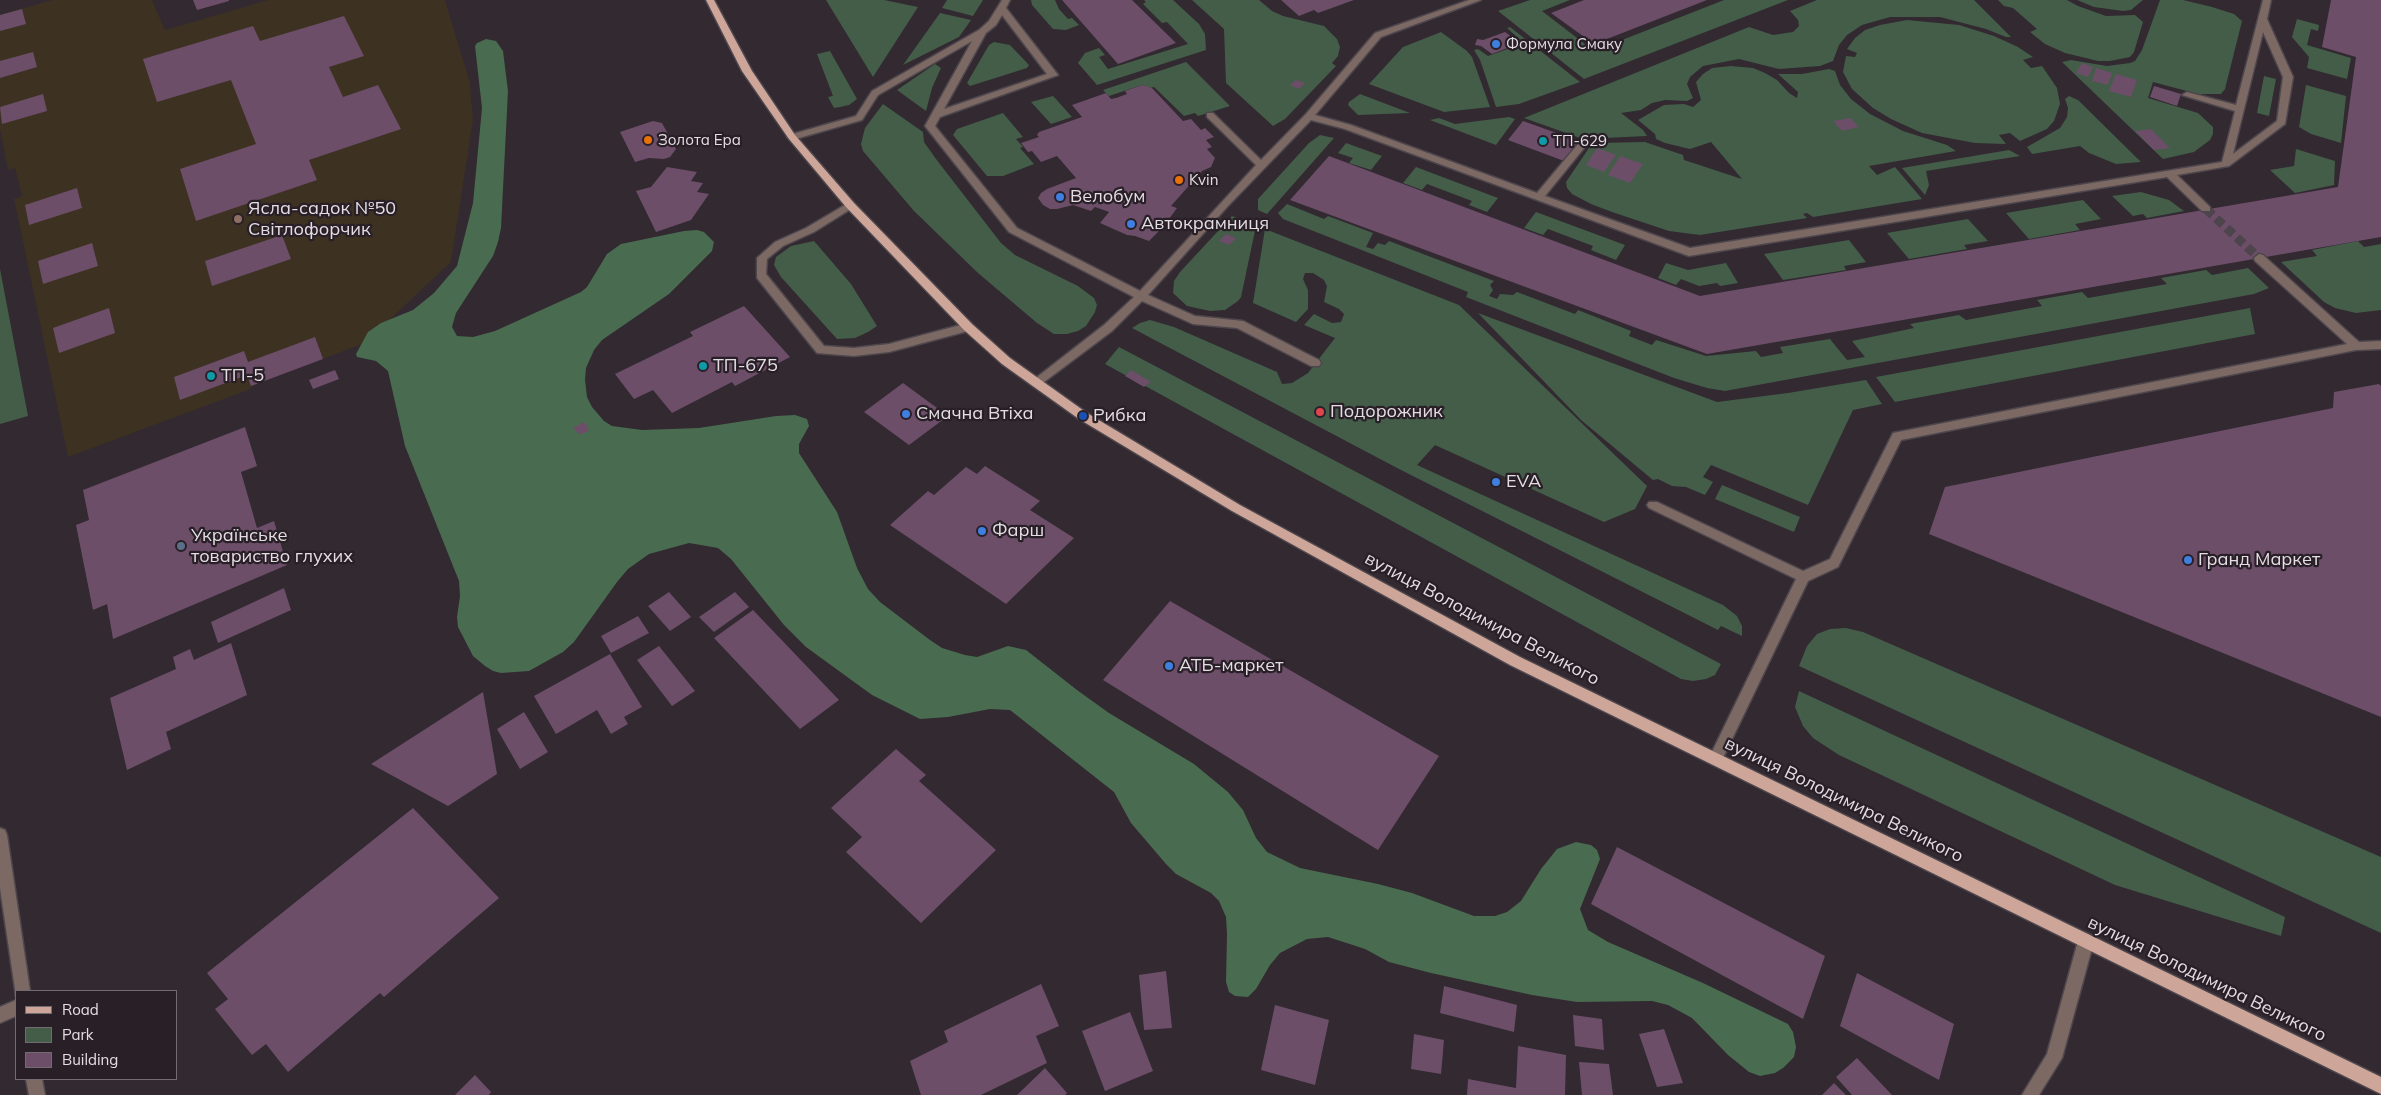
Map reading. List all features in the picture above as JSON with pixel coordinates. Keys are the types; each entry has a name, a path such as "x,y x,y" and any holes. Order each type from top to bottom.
{"main road":[{"name":"вулиця Володимира Великого","path":"710,0 747,71 792,137 850,205 968,327 1006,361 1083,416 1179,475 1346,570 1515,660 2381,1086"}],"street":[{"path":"2226,164 2267,0"},
{"path":"1036,384 1108,328 1141,296 1261,165 1309,116 1378,35 1470,1"},
{"path":"792,137 859,118 875,92 982,32 993,23 1004,4 1052,75 936,114"},
{"path":"1309,116 1348,127 1690,252 2226,164 2282,122 2288,77 2262,19"},
{"path":"982,32 930,126 1013,230 1141,296 1193,320 1239,324 1315,363"},
{"path":"2188,96 2240,109"},
{"path":"1210,115 1261,165"},
{"path":"1539,197 1581,146"},
{"path":"2169,173 2206,209"},
{"path":"850,205 810,230 779,244 762,258 761,275 821,350 854,352 889,348 968,327"},
{"path":"2259,258 2356,346"},
{"path":"1716,758 1803,577 1834,563 1897,436 2356,346 2381,345"},
{"path":"1653,505 1803,577"},
{"path":"0,835 22,990"},
{"path":"2030,1095 2054,1058 2086,941"},
{"path":"0,1015 15,1008"},
{"path":"34,1080 36,1095"}],"shaded area":[{"name":"Ясла-садок №50 Світлофорчик","path":"52,0 152,0 165,30 268,0 445,0 470,83 473,120 451,262 365,343 251,386 251,389 68,457 14,199 22,196 15,168 8,170 0,129 0,15"}],"green space":[{"path":"826,0 884,0 918,7 873,77"},
{"path":"947,0 983,0 973,16 942,8"},
{"path":"1031,0 1055,0 1059,9 1068,19 1072,18 1079,25 1066,30 1053,29 1032,5"},
{"path":"1144,0 1173,0 1199,24 1205,34 1206,50 1097,85 1078,63 1085,53 1099,48 1105,55 1099,57 1108,69 1188,44 1167,22 1162,23 1143,4 1146,2"},
{"path":"1192,0 1259,0 1272,11 1283,16 1324,26 1337,39 1340,47 1338,56 1332,63 1336,66 1285,119 1273,126 1226,83 1224,29"},
{"path":"1530,0 1570,0 1542,11 1594,51 1724,0 1788,0 1584,79 1498,11"},
{"path":"1817,0 1974,0 2011,37 1940,17 1890,17 1862,25 1847,35 1839,45 1833,61 1820,66 1779,69 1739,59 1703,66 1690,77 1687,84 1693,98 1687,101 1665,100 1652,103 1641,110 1621,113 1643,130 1647,136 1583,139 1524,118 1749,27 1773,35 1793,32 1799,26 1798,20 1790,11"},
{"path":"1998,0 2067,0 2106,16 2135,15 2143,22 2134,52 2130,57 2098,61 2065,53 2045,44 2030,32 2037,29 2013,8 2004,6"},
{"path":"2077,0 2143,0 2131,10 2123,11 2094,7"},
{"path":"2160,0 2183,0 2212,7 2234,14 2242,21 2225,89 2221,94 2198,94 2153,82 2148,98 2198,113 2213,127 2213,134 2210,140 2194,152 2163,159 2062,62 2071,60 2107,66 2135,61 2142,50"},
{"path":"940,13 971,20 959,37 903,65"},
{"path":"2297,19 2319,25 2318,31 2311,29 2307,45 2351,58 2347,79 2307,68 2309,57 2292,37"},
{"path":"1907,20 1959,25 1994,36 2018,47 2033,57 2023,60 2031,68 2042,66 2057,88 2060,104 2054,121 2047,129 2020,141 2010,133 1999,135 2006,144 1975,143 1922,133 1891,119 1873,108 1852,89 1843,72 1846,56 1855,57 1857,53 1847,49 1855,38 1865,30"},
{"path":"1510,27 1580,82 1519,104 1496,107 1480,60 1474,50 1478,49 1488,56 1524,43 1507,28"},
{"path":"1441,32 1467,51 1472,57 1490,107 1444,112 1369,84 1403,47"},
{"path":"486,39 496,41 503,51 508,91 501,228 493,256 456,313 452,327 457,336 473,337 495,331 581,292 587,287 607,254 621,244 684,231 697,230 704,232 714,242 712,251 669,294 602,340 594,350 586,368 587,397 592,407 604,421 612,426 642,430 699,428 776,416 795,415 807,419 809,426 799,444 799,453 837,512 857,568 868,589 880,602 942,648 977,657 1008,646 1026,650 1109,713 1194,764 1228,792 1243,810 1256,838 1267,852 1300,868 1412,893 1474,916 1495,916 1507,912 1521,901 1541,869 1557,849 1576,842 1591,845 1597,850 1600,859 1580,909 1588,930 1608,942 1703,983 1788,1024 1793,1032 1796,1047 1794,1057 1775,1073 1760,1076 1749,1072 1728,1055 1692,1018 1668,1005 1652,1001 1577,1002 1532,995 1389,962 1365,949 1328,937 1307,939 1280,953 1270,965 1256,989 1248,997 1235,996 1229,992 1226,982 1226,917 1219,901 1211,893 1176,874 1166,864 1131,823 1114,792 1010,710 990,709 948,717 920,719 872,695 806,647 784,625 731,559 718,548 689,543 649,554 628,569 574,642 563,652 529,671 501,673 485,666 473,656 458,627 459,581 405,446 388,371 376,361 357,357 356,354 368,332 381,323 413,310 434,293 457,266 473,203 482,108 475,46"},
{"path":"994,42 1010,45 1029,65 1027,68 970,86 967,83 989,45"},
{"path":"830,51 857,99 849,105 834,108 828,97 833,96 817,54"},
{"path":"1186,62 1230,106 1198,116 1195,113 1184,116 1154,87 1150,88 1142,85 1109,96 1103,90"},
{"path":"935,64 941,68 932,88 926,111 897,90"},
{"path":"1731,66 1753,68 1765,73 1777,80 1789,93 1797,98 1798,92 1778,74 1802,74 1829,69 1835,71 1840,85 1851,99 1870,114 1903,131 1947,145 1956,151 1869,166 1877,175 1895,167 1922,199 1813,217 1807,213 1803,214 1807,218 1700,235 1669,231 1612,212 1572,194 1567,188 1566,182 1591,145 1596,143 1645,142 1683,155 1684,160 1742,179 1711,142 1690,149 1665,143 1656,139 1655,134 1638,120 1664,105 1684,104 1693,107 1701,100 1696,82 1703,74 1712,68"},
{"path":"2264,76 2276,79 2269,116 2257,113"},
{"path":"2306,85 2346,96 2341,143 2311,134 2299,127"},
{"path":"1360,94 1410,113 1358,115 1348,105 1349,102"},
{"path":"1053,96 1072,117 1051,124 1031,102"},
{"path":"2069,96 2078,100 2141,162 2116,164 2089,153 2080,146 2032,154 2027,147 2060,128 2067,117 2068,108 2065,99"},
{"path":"883,104 923,132 924,142 1001,243 1015,255 1078,286 1094,298 1097,305 1095,312 1086,326 1078,331 1067,334 1054,334 1037,323 978,273 914,211 863,151 861,144 865,128"},
{"path":"1003,113 1023,137 1016,139 1023,147 1020,148 1034,164 1003,176 987,176 953,135 957,129"},
{"path":"1509,117 1515,119 1496,145 1430,120 1439,118 1455,124"},
{"path":"1320,135 1334,138 1267,214 1258,210 1258,199 1309,143"},
{"path":"1346,143 1382,156 1371,170 1349,163 1353,158 1338,153"},
{"path":"2296,149 2335,161 2334,185 2295,193 2270,170 2294,166"},
{"path":"2009,150 2020,156 1926,171 1929,185 1925,195 1902,168"},
{"path":"1416,167 1498,198 1487,212 1469,205 1472,201 1427,184 1422,190 1403,183"},
{"path":"2141,192 2169,200 2184,211 2147,218 2143,214 2133,216 2112,196"},
{"path":"2083,200 2101,219 2075,224 2080,230 2029,239 2006,213"},
{"path":"1287,204 1324,219 1328,216 1373,233 1366,247 1373,249 1378,243 1385,245 1389,241 1494,281 1490,285 1493,290 1489,296 1497,299 1500,294 1513,295 1517,292 1575,314 1578,310 1631,331 1629,336 1652,345 1656,340 1706,356 1756,351 1761,357 1783,353 1780,347 1830,339 1847,360 1865,357 1852,341 1914,328 1910,324 1959,315 1966,320 2042,306 2037,300 2082,292 2088,298 2167,284 2161,278 2206,270 2212,275 2248,268 2269,288 2254,294 1725,391 1707,388 1674,378 1466,297 1468,292 1283,219 1278,213"},
{"path":"1536,212 1625,245 1616,260 1591,250 1593,246 1548,229 1543,235 1524,228"},
{"path":"1232,216 1256,226 1241,297 1225,310 1210,311 1187,306 1173,293 1174,281 1180,272"},
{"path":"1968,219 1988,241 1964,245 1967,249 1909,259 1887,233"},
{"path":"1265,229 1459,305 1647,486 1635,509 1604,522 1435,445 1417,465 1723,605 1737,616 1742,626 1742,636 1721,626 1718,630 1399,469 1132,328 1150,320 1174,327 1277,372 1282,384 1292,383 1308,373 1335,338 1304,325 1314,314 1332,323 1341,322 1344,314 1339,309 1324,302 1327,286 1324,280 1313,273 1305,273 1303,279 1308,290 1308,309 1296,322 1253,303"},
{"path":"1849,240 1866,262 1844,266 1846,270 1783,280 1764,254"},
{"path":"814,241 851,284 877,326 868,332 855,338 837,339 781,277 774,265 776,257 791,246"},
{"path":"2358,241 2364,247 2381,244 2381,310 2356,313 2335,308 2324,302 2281,262 2317,256 2312,250"},
{"path":"1666,263 1688,270 1726,263 1738,283 1720,286 1717,283 1699,286 1681,279 1676,285 1658,278"},
{"path":"0,269 28,416 0,424"},
{"path":"2250,308 2255,334 1895,402 1876,377"},
{"path":"1478,313 1717,402 1866,380 1882,404 1853,410 1808,505 1711,465 1703,477 1713,482 1705,495 1686,487 1672,486 1658,479 1653,480 1581,420"},
{"path":"1119,347 1721,664 1715,675 1706,679 1693,681 1681,679 1105,364"},
{"path":"1722,485 1800,517 1794,532 1715,499"},
{"path":"1846,628 1863,632 2381,857 2381,933 1799,666 1807,646 1817,634 1830,629"},
{"path":"1799,691 2285,917 2281,936 2115,885 1839,755 1813,738 1803,726 1795,707"}],"building":[{"path":"193,0 229,0 229,1 197,10"},
{"path":"1062,0 1132,0 1176,43 1118,64"},
{"path":"1281,0 1354,0 1318,13 1314,10 1299,16"},
{"path":"1584,0 1707,0 1594,44 1551,13"},
{"path":"2331,0 2381,0 2381,237 1707,354 1290,200 1329,156 1700,296 2338,187 2356,57 2322,47"},
{"path":"22,9 26,24 0,31 0,15"},
{"path":"344,16 364,56 329,67 343,97 378,85 401,129 309,160 317,180 196,221 180,169 256,144 231,80 157,102 143,59 253,26 260,41"},
{"name":"Формула Смаку","path":"1505,32 1520,43 1492,54 1481,46 1475,45 1477,39 1483,40"},
{"path":"33,52 37,67 0,78 0,61"},
{"path":"2082,63 2093,67 2088,77 2076,73"},
{"path":"2096,68 2112,73 2108,85 2092,81"},
{"path":"2116,74 2137,80 2131,97 2109,91"},
{"path":"1296,80 1305,83 1299,89 1290,85"},
{"path":"1142,85 1152,88 1183,121 1191,119 1201,130 1205,128 1214,137 1206,140 1212,147 1207,149 1215,158 1211,167 1202,171 1171,206 1177,208 1164,226 1149,241 1127,235 1100,223 1109,212 1095,207 1091,211 1073,205 1050,209 1043,205 1038,198 1041,193 1076,178 1057,156 1041,162 1032,151 1028,152 1021,143 1039,137 1037,135 1039,132 1082,117 1072,105 1106,93 1111,99 1116,98 1127,94 1125,91"},
{"path":"2154,86 2181,94 2177,106 2150,97"},
{"path":"43,94 47,111 2,124 0,107"},
{"path":"1850,118 1859,127 1842,131 1833,121"},
{"name":"Золота Ера","path":"653,121 662,123 676,149 670,157 664,159 649,158 635,162 620,132"},
{"name":"ТП-629","path":"1523,121 1579,141 1564,161 1508,140"},
{"path":"2151,129 2170,148 2154,150 2135,131"},
{"path":"1597,148 1616,155 1604,172 1586,165"},
{"path":"1620,156 1643,164 1630,183 1608,175"},
{"path":"667,167 697,172 691,181 703,183 697,192 709,194 691,220 656,232 636,191 651,187"},
{"path":"77,188 82,208 29,225 25,205"},
{"path":"1226,234 1236,238 1229,245 1219,241"},
{"path":"282,235 291,259 212,286 205,261"},
{"path":"92,243 98,266 43,284 38,261"},
{"name":"ТП-675","path":"744,306 790,357 735,386 732,382 672,413 653,390 634,399 615,374 693,336 690,332"},
{"path":"109,308 115,333 59,353 53,328"},
{"path":"315,337 323,359 251,386 247,375 180,400 174,377 244,351 248,362"},
{"path":"335,370 339,379 313,389 309,380"},
{"path":"1131,370 1151,382 1144,387 1125,376"},
{"name":"Смачна Втіха","path":"903,383 948,416 909,445 864,412"},
{"name":"Гранд Маркет","path":"2379,384 2381,386 2381,717 1929,534 1945,487 2333,408 2334,392"},
{"path":"584,422 589,429 587,430 588,432 579,434 573,428"},
{"name":"Українське товариство глухих","path":"245,427 257,466 241,472 257,528 274,521 287,565 113,639 107,604 93,610 76,525 89,520 83,490"},
{"name":"Фарш","path":"985,466 1040,501 1030,510 1074,538 1006,604 890,525 928,491 934,495 966,467 977,474"},
{"path":"284,588 291,610 218,643 211,622"},
{"path":"669,592 691,617 670,631 648,606"},
{"path":"735,592 749,607 714,632 699,617"},
{"path":"1170,601 1439,756 1378,850 1103,680"},
{"path":"753,610 839,700 800,729 714,638"},
{"path":"638,616 649,633 611,653 601,636"},
{"path":"231,643 247,695 166,732 171,749 127,770 110,698 176,669 173,657 190,649 194,660"},
{"path":"659,646 695,691 672,706 637,660"},
{"path":"610,654 642,707 624,717 628,724 611,734 597,710 556,734 534,696"},
{"path":"483,692 497,774 448,806 371,764"},
{"path":"524,712 548,752 520,769 497,729"},
{"path":"896,749 926,775 919,781 996,850 921,923 846,852 862,837 831,808"},
{"path":"413,808 499,898 384,997 380,993 288,1072 266,1044 252,1055 215,1009 228,999 207,973"},
{"path":"1617,847 1825,956 1803,1019 1591,904"},
{"path":"1166,971 1172,1028 1144,1030 1139,975"},
{"path":"1857,973 1954,1024 1939,1080 1840,1026"},
{"path":"1041,984 1059,1026 1036,1036 1047,1063 981,1095 921,1095 910,1061 948,1042 944,1031"},
{"path":"1444,986 1517,1005 1514,1032 1440,1013"},
{"path":"1275,1005 1329,1020 1315,1085 1261,1070"},
{"path":"1130,1012 1153,1071 1105,1091 1082,1031"},
{"path":"1573,1015 1602,1019 1604,1050 1575,1046"},
{"path":"1664,1029 1683,1083 1657,1087 1639,1034"},
{"path":"1414,1034 1444,1040 1441,1074 1411,1069"},
{"path":"1518,1046 1566,1055 1565,1095 1467,1095 1468,1079 1516,1088"},
{"path":"1857,1058 1892,1095 1852,1095 1836,1077"},
{"path":"1579,1062 1609,1064 1613,1095 1582,1095"},
{"path":"1045,1068 1067,1093 1065,1095 1017,1095"},
{"path":"475,1075 491,1092 489,1095 455,1095"},
{"path":"1834,1083 1846,1095 1822,1095"}],"tunnel":[{"path":"2206,209 2259,258"}],"place":[{"name":"Формула Смаку","path":"1496,44"},
{"name":"Золота Ера","path":"648,140"},
{"name":"ТП-629","path":"1543,141"},
{"name":"Kvin","path":"1179,180"},
{"name":"Велобум","path":"1060,197"},
{"name":"Ясла-садок №50 Світлофорчик","path":"238,219"},
{"name":"Автокрамниця","path":"1131,224"},
{"name":"ТП-675","path":"703,366"},
{"name":"ТП-5","path":"211,376"},
{"name":"Подорожник","path":"1320,412"},
{"name":"Смачна Втіха","path":"906,414"},
{"name":"Рибка","path":"1083,416"},
{"name":"EVA","path":"1496,482"},
{"name":"Фарш","path":"982,531"},
{"name":"Українське товариство глухих","path":"181,546"},
{"name":"Гранд Маркет","path":"2188,560"},
{"name":"АТБ-маркет","path":"1169,666"}]}
